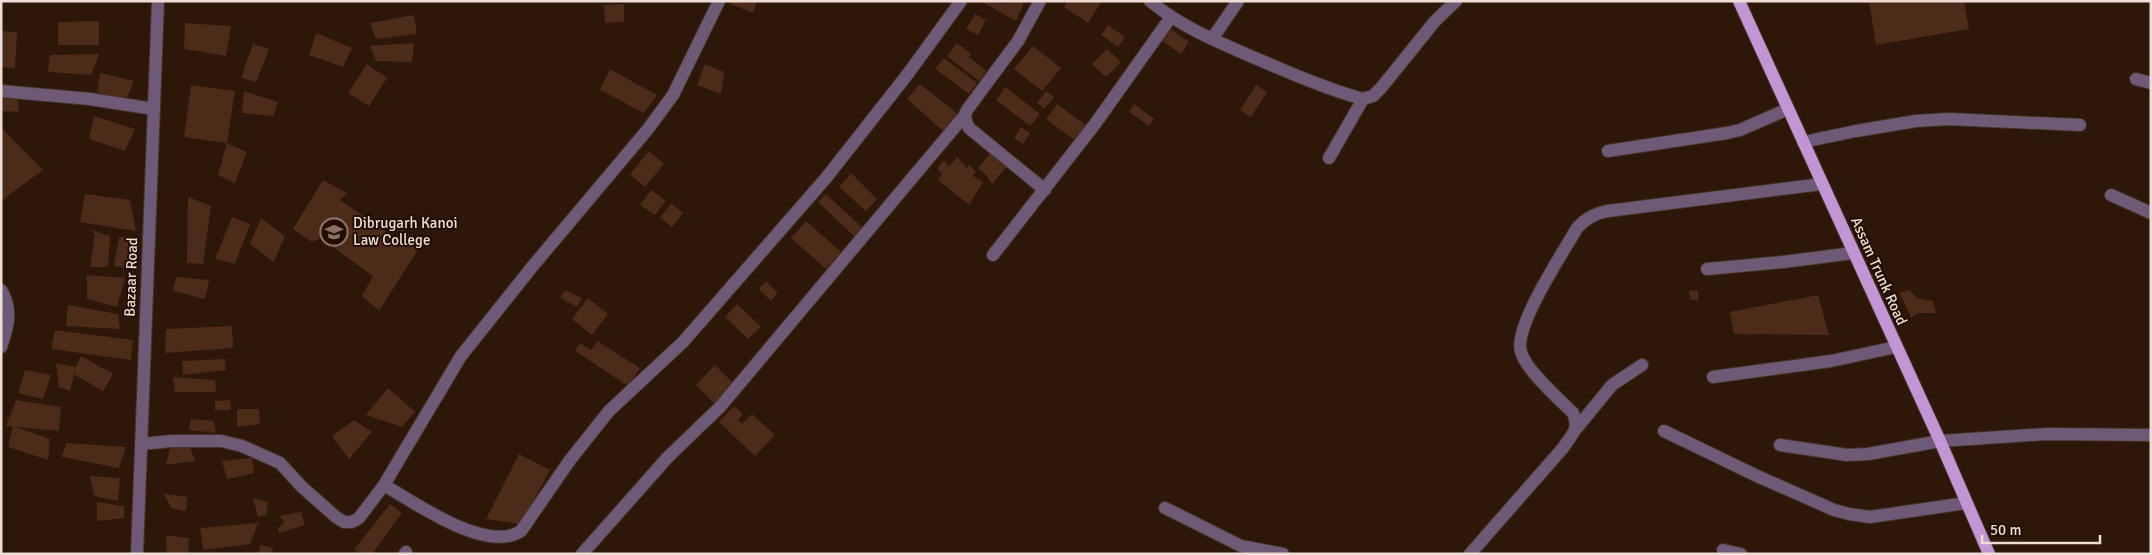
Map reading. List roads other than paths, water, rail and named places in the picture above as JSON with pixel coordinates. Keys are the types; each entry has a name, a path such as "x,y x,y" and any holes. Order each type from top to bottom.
{"main road":[{"name":"Assam Trunk Road","path":"1739,1 1940,441 1989,554"}],"street":[{"name":"Bazaar Road","path":"137,554 158,1"},
{"path":"141,444 172,441 221,441 242,446 280,463 302,487 344,522 352,522 358,518 384,486 461,356 532,267 648,129 673,95 719,1"},
{"path":"384,486 464,530 506,537 513,536 521,531 570,460 609,411 683,342 826,178 907,75 960,1"},
{"path":"582,554 668,457 720,407 965,115 972,102 1018,41 1040,1"},
{"path":"1150,1 1171,17 1212,39 1278,68 1364,99 1373,96 1381,88 1449,3"},
{"path":"1212,39 1238,1"},
{"path":"993,255 1046,190 1171,17"},
{"path":"2136,79 2151,83"},
{"path":"1,91 90,99 154,109"},
{"path":"1329,158 1364,99"},
{"path":"1608,151 1727,133 1788,109"},
{"path":"965,115 966,122 970,128 1046,190"},
{"path":"1803,142 1856,130 1916,121 1949,119 2080,125"},
{"path":"1576,429 1576,420 1573,413 1527,364 1520,351 1521,335 1526,318 1577,228 1585,220 1597,213 1608,211 1822,184"},
{"path":"2111,195 2151,213"},
{"path":"1707,269 1853,253"},
{"path":"1,290 9,306 8,326 1,347"},
{"path":"1713,377 1831,361 1896,346"},
{"path":"1470,554 1563,448 1612,385 1642,365"},
{"path":"1664,431 1774,484 1834,510 1850,514 1870,517 1966,504"},
{"path":"1780,445 1847,455 1868,454 1940,441 2047,434 2151,435"},
{"path":"1165,508 1241,546 1283,554"},
{"path":"1723,550 1741,554"}],"place":[{"name":"Dibrugarh Kanoi Law College","path":"334,232"}]}
